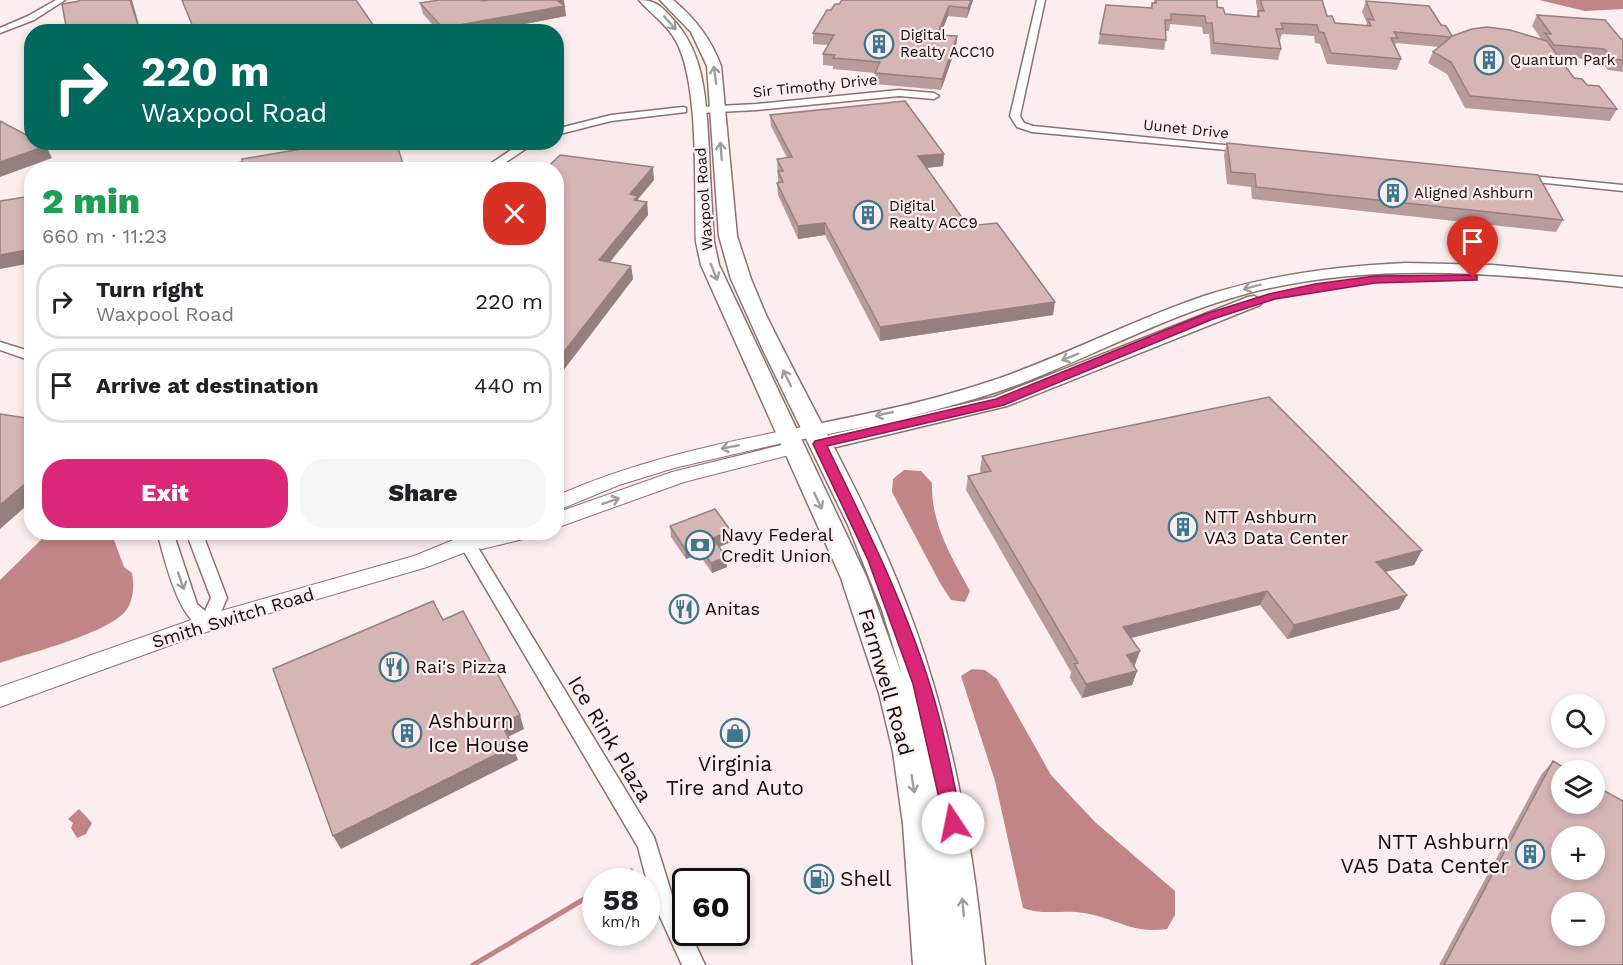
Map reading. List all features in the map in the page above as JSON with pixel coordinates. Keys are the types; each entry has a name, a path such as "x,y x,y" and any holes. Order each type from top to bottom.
{"main road":[{"name":"Waxpool Road","path":"645,0 672,24 688,48 695,70 700,110 733,259 803,440"},
{"name":"Waxpool Road","path":"666,0 696,28 710,52 700,110"},
{"path":"803,440 987,389 1218,297 1293,278 1365,269 1431,266 1498,269 1623,282"},
{"path":"803,440 1000,402 1233,308 1315,287 1375,279 1440,277 1536,282 1623,293"},
{"name":"Farmwell Road","path":"803,440 894,693 909,752 919,824 931,965"},
{"name":"Farmwell Road","path":"803,440 875,560 921,684 939,752 953,823 963,902 967,965"}],"street":[{"path":"0,31 31,18 61,0"},
{"name":"Uunet Drive","path":"1041,0 1015,116 1020,125 1032,129 1256,151"},
{"name":"Sir Timothy Drive","path":"564,130 611,118 899,93 934,96"},
{"path":"499,162 518,150"},
{"path":"1506,176 1623,188"},
{"path":"0,346 24,354"},
{"path":"564,501 630,474 714,450 803,440"},
{"path":"564,517 679,477 803,440"},
{"path":"168,540 190,608 208,623 219,598 197,540"},
{"name":"Smith Switch Road","path":"0,697 208,623 420,562 478,540"},
{"name":"Smith Switch Road","path":"468,545 490,540"},
{"name":"Ice Rink Plaza","path":"468,545 647,844 662,897 694,965"}],"shaded area":[{"path":"1539,0 1623,0 1623,9 1585,11"},
{"path":"904,470 921,471 932,483 939,526 949,552 970,591 965,602 951,600 892,492 893,479"},
{"path":"41,540 114,540 124,567 132,573 133,591 127,609 118,618 104,626 49,648 0,663 0,580"},
{"path":"972,669 985,670 997,679 1051,775 1095,822 1175,891 1175,915 1167,929 1143,929 1084,913 1038,912 1023,908 995,781 961,676"},
{"path":"79,809 92,823 86,834 77,838 71,828 73,823 68,819"}],"building":[{"path":"130,0 138,24 66,24 62,4 79,1"},
{"path":"182,0 356,0 372,24 192,24"},
{"path":"439,0 564,0 558,1 564,6 465,24 439,24 420,3"},
{"name":"Digital Realty ACC10","path":"842,0 971,0 968,8 949,6 937,35 957,36 942,79 875,73 880,62 833,58 835,55 823,54 834,35 813,33 827,10 831,10"},
{"name":"Quantum Park","path":"1156,0 1217,0 1217,7 1223,8 1225,14 1259,17 1258,11 1264,11 1260,0 1322,0 1327,16 1332,16 1335,23 1371,26 1368,19 1374,20 1366,1 1429,6 1441,25 1446,26 1452,36 1487,27 1510,30 1547,41 1574,78 1582,79 1587,85 1599,86 1617,109 1470,96 1451,62 1433,52 1451,37 1394,32 1398,38 1391,38 1401,59 1331,53 1324,33 1319,32 1317,25 1281,23 1283,29 1276,29 1281,49 1214,43 1212,23 1206,23 1205,16 1171,14 1171,20 1165,20 1166,40 1100,34 1106,5 1152,8 1152,3 1156,3"},
{"path":"1537,15 1605,20 1623,39 1623,60 1614,59 1604,49 1554,45 1545,33 1551,34"},
{"name":"Digital Realty ACC9","path":"905,101 944,154 918,156 968,226 997,223 1055,302 880,327 825,223 798,226 777,183 783,182 778,171 783,171 777,159 792,157 770,115"},
{"path":"0,121 24,134 24,150 34,150 0,162"},
{"name":"Aligned Ashburn","path":"1227,143 1538,175 1563,220 1256,187 1255,174 1231,172"},
{"path":"295,150 399,150 402,162 242,162 242,159"},
{"path":"560,155 653,167 630,194 638,196 634,200 647,202 599,260 631,266 564,352 564,162 553,162"},
{"path":"24,197 24,250 0,255 0,201"},
{"name":"NTT Ashburn VA3 Data Center","path":"1269,397 1422,550 1376,562 1407,595 1294,625 1267,591 1123,627 1140,651 1127,655 1137,671 1086,684 1074,664 1078,663 968,476 991,471 982,456"},
{"path":"0,414 24,418 24,485 0,505"},
{"path":"715,509 731,531 713,538 726,557 711,563 698,544 685,549 670,526"},
{"name":"Ashburn Ice House","path":"433,601 443,620 463,611 520,715 501,724 513,746 333,836 273,669"},
{"name":"NTT Ashburn VA5 Data Center","path":"1551,765 1551,814 1605,814 1605,791 1623,801 1623,965 1444,965"}],"waterway":[{"path":"473,965 582,900"}],"place":[{"name":"Digital Realty ACC10","path":"879,44"},
{"name":"Quantum Park","path":"1489,60"},
{"name":"Aligned Ashburn","path":"1393,193"},
{"name":"Digital Realty ACC9","path":"868,215"},
{"name":"NTT Ashburn VA3 Data Center","path":"1183,527"},
{"name":"Navy Federal Credit Union","path":"700,545"},
{"name":"Anitas","path":"684,609"},
{"name":"Rai's Pizza","path":"394,667"},
{"name":"Ashburn Ice House","path":"407,733"},
{"name":"Virginia Tire and Auto","path":"735,733"},
{"name":"NTT Ashburn VA5 Data Center","path":"1530,854"},
{"name":"Shell","path":"819,879"}],"route":[{"path":"953,823 939,752 921,684 875,560 819,444 1000,402 1209,317 1287,292 1375,279 1473,278"}]}
